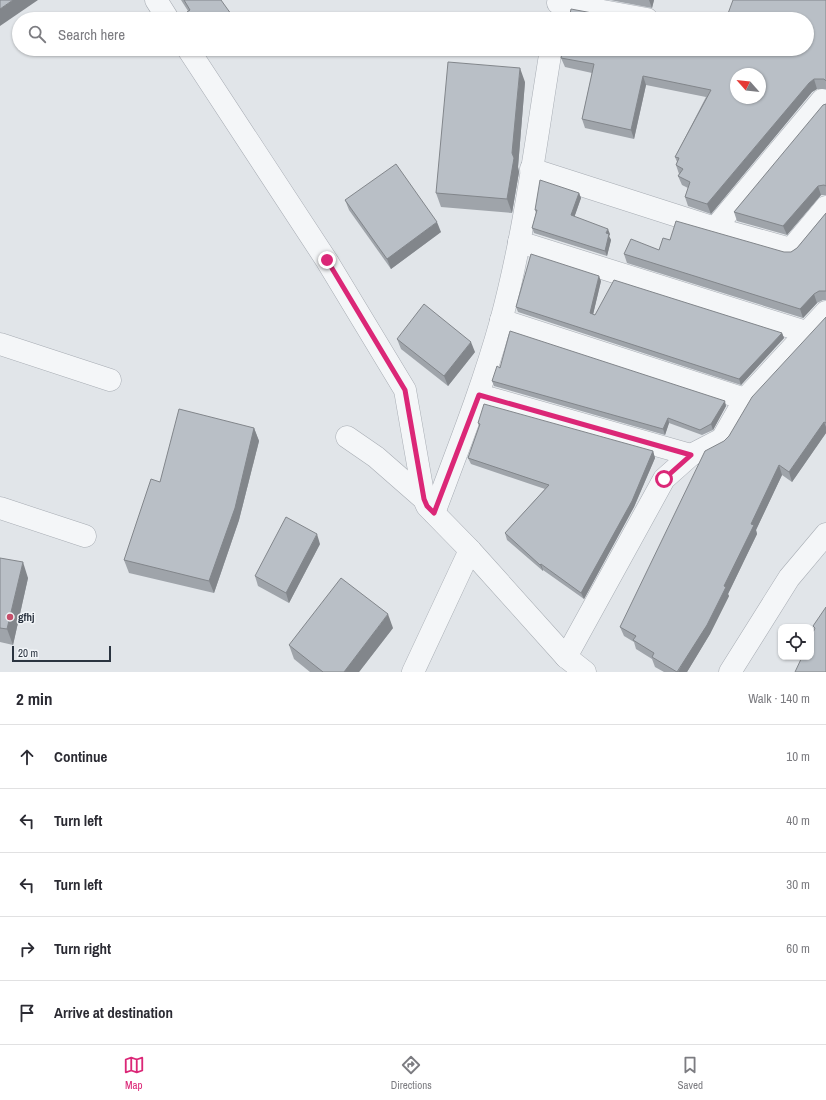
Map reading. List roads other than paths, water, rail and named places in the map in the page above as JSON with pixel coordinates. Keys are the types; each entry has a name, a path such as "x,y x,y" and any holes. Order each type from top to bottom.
{"street":[{"path":"156,0 164,12"},
{"path":"558,7 595,12"},
{"path":"193,56 327,260 405,390 429,506"},
{"path":"429,506 479,395 501,320 519,242 550,56"},
{"path":"715,228 822,100 826,102"},
{"path":"531,169 715,228 791,249 826,207"},
{"path":"519,242 806,332"},
{"path":"566,657 664,479 691,455 722,439 745,399 826,312"},
{"path":"501,320 745,399"},
{"path":"0,344 110,380"},
{"path":"479,395 691,455"},
{"path":"347,437 376,457 429,506 566,657 585,672"},
{"path":"0,508 85,536"},
{"path":"730,672 789,578 826,534"},
{"path":"413,672 470,550"}],"place":[{"name":"gfhj","path":"10,617"}]}
